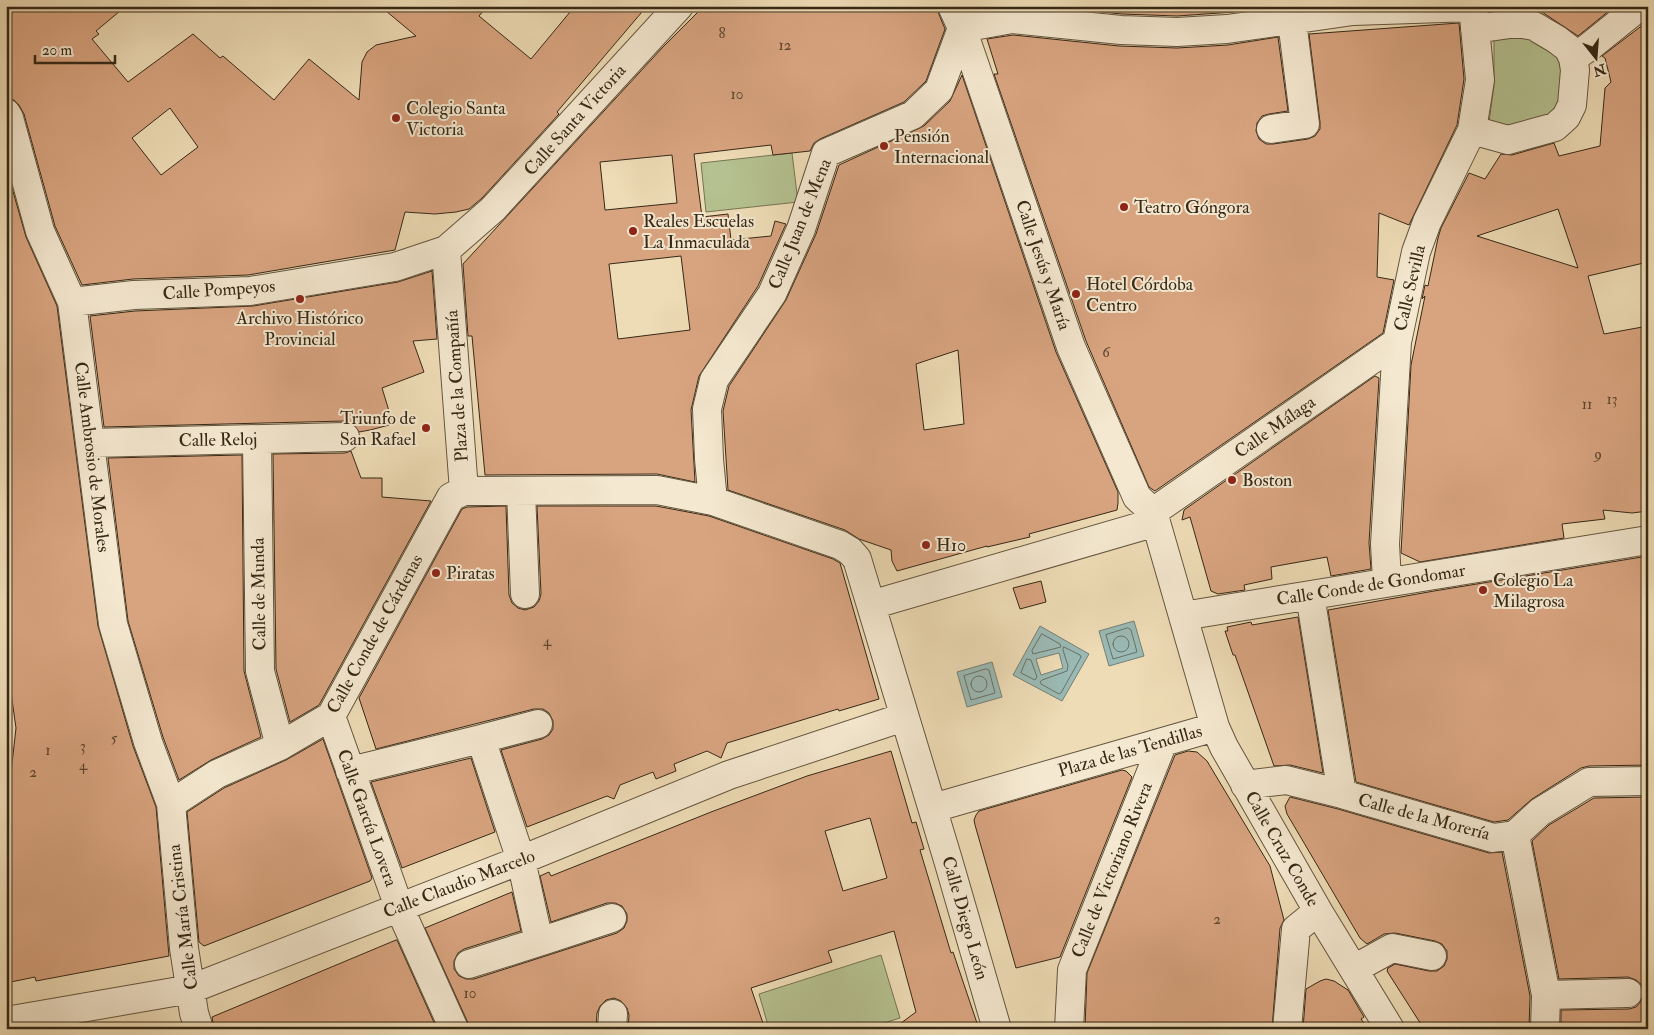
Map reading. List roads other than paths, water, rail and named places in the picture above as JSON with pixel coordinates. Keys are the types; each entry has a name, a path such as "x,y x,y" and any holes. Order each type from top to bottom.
{"street":[{"name":"Calle Santa Victoria","path":"447,258 468,232 494,209 679,6"},
{"path":"1573,58 1635,10 1643,6"},
{"path":"957,17 1012,19 1121,30 1177,32 1227,29 1353,11 1474,14 1534,26 1568,48 1573,58 1575,70 1572,105 1566,117 1555,127 1508,140 1472,130"},
{"name":"Calle Sevilla","path":"1387,581 1385,544 1397,342 1416,252 1427,222 1472,130 1480,80 1474,14"},
{"name":"Calle Juan de Mena","path":"713,501 707,409 714,380 772,294 801,229 826,153 913,115 939,90 957,17"},
{"name":"Calle Jesús y María","path":"957,17 1071,348 1149,510"},
{"path":"1271,129 1305,124 1292,21"},
{"name":"Calle Ambrosio de Morales","path":"6,113 40,231 72,302 112,624 148,742 170,804"},
{"name":"Calle Pompeyos","path":"72,302 134,295 250,291 447,258"},
{"name":"Plaza de la Compañía","path":"447,258 458,494"},
{"name":"Calle Málaga","path":"1149,510 1397,342"},
{"name":"Calle Reloj","path":"91,443 345,437"},
{"name":"Calle de Munda","path":"257,440 260,671 280,746"},
{"path":"458,494 520,491 657,490 713,501 840,545 850,551 857,559 933,808"},
{"path":"520,491 525,594"},
{"name":"Calle Conde de Cárdenas","path":"170,804 217,774 280,746 332,716 458,494"},
{"path":"871,605 1149,510"},
{"name":"Plaza de las Tendillas","path":"933,808 1215,727 1183,616 1149,510"},
{"name":"Calle Conde de Gondomar","path":"1183,616 1387,581 1648,540"},
{"path":"1310,595 1342,794"},
{"name":"Calle García Lovera","path":"332,716 399,907 454,1029"},
{"name":"Calle Claudio Marcelo","path":"6,1021 191,989 521,860 729,775 904,717"},
{"path":"350,771 538,724"},
{"name":"Calle Cruz Conde","path":"1215,727 1245,785 1318,911 1390,1029"},
{"path":"481,739 521,860 539,942"},
{"name":"Calle de Victoriano Rivera","path":"1069,1029 1072,970 1163,742"},
{"name":"Calle de la Morería","path":"1245,785 1286,780 1342,794 1493,838 1515,835 1540,812 1589,782 1648,781"},
{"name":"Calle María Cristina","path":"170,804 184,948 194,1013 199,1029"},
{"name":"Calle Diego León","path":"933,808 997,1029"},
{"path":"1515,835 1546,995 1545,1029"},
{"path":"1288,1029 1296,929 1318,911"},
{"path":"430,977 612,918"},
{"path":"1354,969 1392,948 1432,956"},
{"path":"1546,995 1628,993"}],"water":[{"path":"1134,621 1144,656 1109,666 1099,631"},
{"path":"1040,626 1089,654 1062,701 1013,675","holes":["1059,653 1063,668 1041,675 1036,659"]},
{"path":"992,662 1002,697 967,707 957,672"}],"place":[{"name":"Colegio Santa Victoria","path":"396,118"},
{"name":"Pensión Internacional","path":"884,146"},
{"name":"Teatro Góngora","path":"1124,207"},
{"name":"Reales Escuelas La Inmaculada","path":"633,231"},
{"name":"Hotel Córdoba Centro","path":"1076,294"},
{"name":"Archivo Histórico Provincial","path":"300,299"},
{"name":"Triunfo de San Rafael","path":"426,428"},
{"name":"Boston","path":"1232,480"},
{"name":"H10","path":"926,545"},
{"name":"Piratas","path":"436,573"},
{"name":"Colegio La Milagrosa","path":"1483,590"}]}
